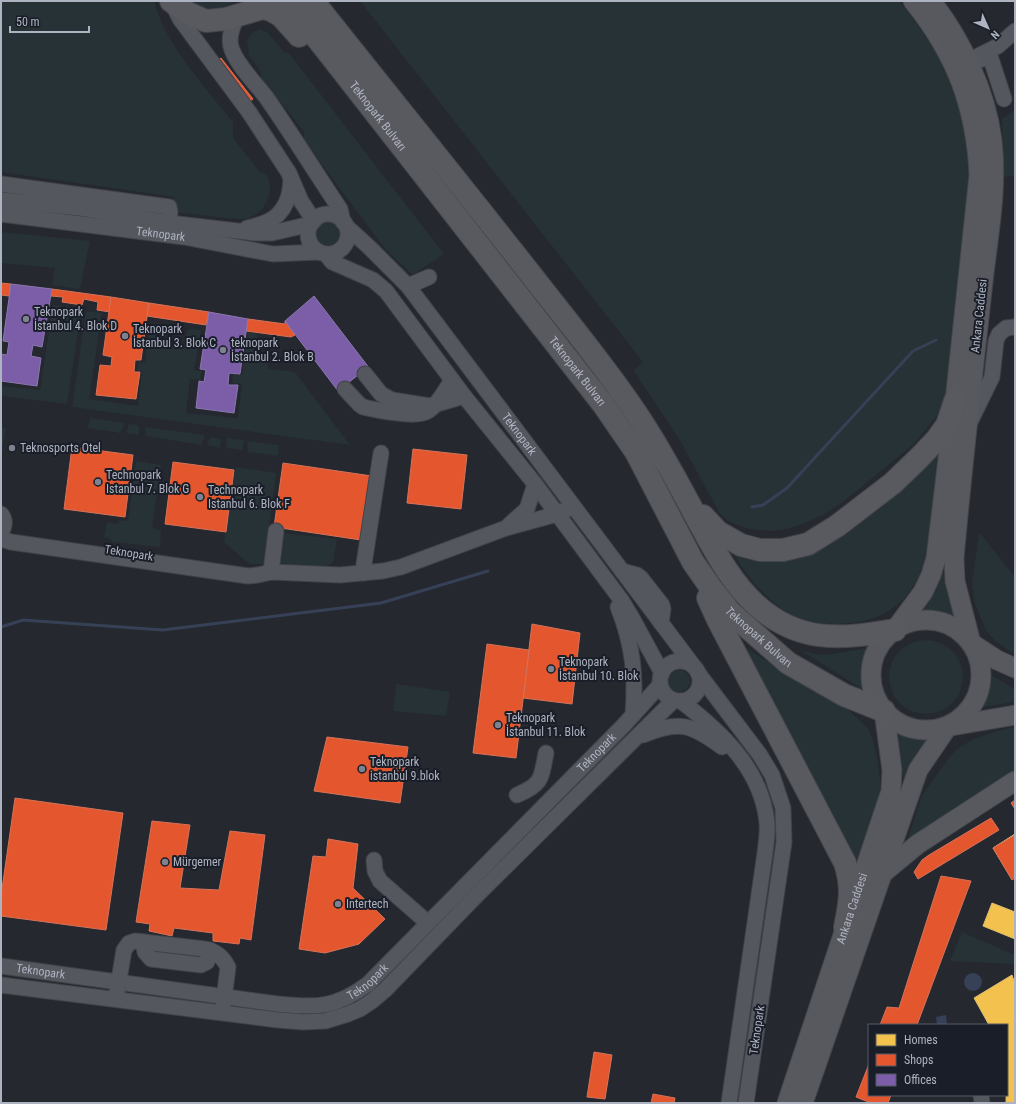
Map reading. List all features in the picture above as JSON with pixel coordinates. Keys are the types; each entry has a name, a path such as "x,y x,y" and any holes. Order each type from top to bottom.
{"highway":[{"path":"171,1 192,16 206,21 226,19 263,8 271,10 281,16 291,26 435,207 469,232"},
{"name":"Teknopark Bulvarı","path":"288,1 556,342 618,424 636,452 693,562 730,612 788,663 844,695 884,711"},
{"name":"Teknopark Bulvarı","path":"313,1 513,252 617,386 636,412 654,441 720,560 733,579 755,604 776,619 798,630 823,636 858,636 895,630"},
{"path":"687,499 718,532 741,545 760,550 783,550 808,544 837,526 893,483 919,458 937,439 947,425 955,401"},
{"path":"693,562 718,620 845,863 850,883 851,901 845,927"}],"main road":[{"name":"Ankara Caddesi","path":"895,630 923,592 931,575 936,558 979,189 979,157 968,101 959,76 941,39 930,22 913,1"},
{"name":"Ankara Caddesi","path":"931,1 942,14 979,86 992,140 994,182 993,206 985,257 954,558 955,581 971,643"},
{"path":"1015,668 998,660 971,643 959,631 944,623 927,620 910,622 895,630 880,644 872,664 871,674 871,684 874,694 888,716 902,725 916,730 932,730 1015,715"},
{"path":"948,726 957,722 969,710 974,703 979,690 982,677 981,668 979,659 971,643"},
{"name":"Ankara Caddesi","path":"787,1103 891,791 892,770 884,711"},
{"name":"Ankara Caddesi","path":"803,1103 918,770 948,726"},
{"path":"882,874 918,844 1015,781"}],"street":[{"path":"171,1 180,19 249,112 289,173 312,222"},
{"path":"240,15 257,1"},
{"name":"Teknopark","path":"1,214 184,238 273,254 332,253 339,251 344,246 348,234 340,210 266,98 232,50 231,35 240,15"},
{"path":"968,62 998,46 1015,31"},
{"path":"968,62 990,56 1004,99"},
{"name":"Teknopark","path":"237,231 268,222 278,215 286,203 291,181 289,173"},
{"path":"1,184 169,207 169,222"},
{"name":"Teknopark","path":"1,200 81,208 169,222 256,233 272,233 312,222 320,216 326,214 333,215 345,224 408,286 739,726 767,765 776,785 783,808 784,842 746,1103"},
{"name":"Teknopark","path":"312,222 308,237 310,243 332,262 373,280 386,291 464,396 535,484 631,616 661,679 665,694 697,714 723,738 745,764 758,786 767,824 767,835 729,1103"},
{"path":"408,286 429,277"},
{"path":"966,430 992,377 996,341 999,334 1006,328 1015,327"},
{"path":"365,374 381,394 388,399 430,406 464,396"},
{"path":"345,389 358,404 368,408 412,414 426,412 435,405 452,380"},
{"path":"364,573 364,564 381,453"},
{"name":"Teknopark","path":"506,528 527,509 535,484"},
{"path":"557,514 572,506"},
{"path":"1,514 4,521 1,534"},
{"name":"Teknopark","path":"1,534 248,572 265,574 340,575 383,571 401,566 506,528 557,514"},
{"path":"265,574 276,531"},
{"name":"Teknopark","path":"610,586 623,618 631,649 635,682 633,715"},
{"name":"Teknopark","path":"1,966 298,1006 315,1006 339,1002 359,991 368,984 633,715 661,679 668,665 677,662 687,662 697,671 700,682 697,691 690,698 677,701 637,737 475,897 385,990 360,1008 336,1018 314,1022 278,1020 1,985"},
{"name":"Teknopark","path":"637,737 672,725 688,728 710,738 745,764"},
{"path":"517,795 532,788 541,779 546,753"},
{"path":"374,860 375,871 380,881 428,924"},
{"path":"116,999 125,947 132,942 143,942 145,952 150,959 201,965 207,962 210,950 223,958 228,967 225,997 221,1013"}],"shaded area":[{"path":"1,1 154,1 159,17 177,49 199,80 233,122 233,138 260,172 267,174 270,183 270,191 264,207 256,215 246,219 172,212 174,197 1,172"},
{"path":"184,1 237,1 221,8 210,10"},
{"path":"360,1 899,1 934,48 944,68 962,115 966,133 970,179 946,405 913,445 844,501 823,515 787,529 771,531 742,527 728,521 719,512 678,437 633,370 643,362"},
{"path":"260,29 268,33 285,53 288,52 444,254 413,275 386,250 304,141 304,132 278,99 266,98 259,69 249,56 247,40 253,32"},
{"path":"1015,110 1015,176 1004,177 1002,119"},
{"path":"328,221 337,225 341,234 337,243 328,247 319,243 315,234 319,225"},
{"path":"1,232 90,241 80,289 52,285 55,268 1,263"},
{"path":"53,305 81,310 67,404 1,396 1,386 40,390"},
{"path":"86,311 102,313 89,399 138,406 142,371 137,370 139,362 145,363 150,324 158,325 158,342 183,346 188,329 201,330 194,370 202,371 200,380 190,379 186,413 238,418 242,384 232,383 233,374 242,375 248,332 257,334 255,352 267,354 268,369 295,372 350,445 72,407"},
{"path":"90,418 125,423 120,433 88,428"},
{"path":"129,424 139,426 139,435 126,433"},
{"path":"1,427 6,428 1,458"},
{"path":"145,427 205,435 201,445 146,436"},
{"path":"210,437 221,439 220,448 207,445"},
{"path":"226,438 244,440 242,450 227,448"},
{"path":"247,441 279,445 278,456 248,452"},
{"path":"941,448 928,549 922,567 916,582 907,595 897,605 885,613 871,619 855,623 836,624 814,622 794,616 773,602 759,588 746,573 731,548 774,557"},
{"path":"136,461 161,465 152,527 161,531 160,547 113,542 104,537 107,522 117,524 120,520 128,521"},
{"path":"236,467 276,473 264,564 249,564 224,542"},
{"path":"979,532 1015,577 1015,655 995,641 986,630 975,604 972,585"},
{"path":"283,533 337,539 333,562 325,568 277,563"},
{"path":"945,568 947,584 958,623 935,618 916,617 929,598"},
{"path":"734,640 847,709 869,730 876,751 881,785 878,802 854,870"},
{"path":"926,640 947,646 957,656 963,677 957,698 947,708 926,714 905,708 895,698 889,677 895,656 905,646"},
{"path":"874,647 865,679 867,692 800,650 815,654 827,655"},
{"path":"679,670 687,673 690,681 687,689 679,692 671,689 668,681 671,673"},
{"path":"986,672 1015,689 1015,702 981,707 985,692"},
{"path":"396,684 450,692 446,716 393,711"},
{"path":"1015,727 1015,772 906,844 922,796 953,753 974,739 997,731"},
{"path":"894,729 912,736 930,739 904,786 902,765"},
{"path":"962,932 1015,955 1015,964 950,961"}],"water":[{"path":"973,973 979,976 982,982 979,988 973,991 967,988 964,982 967,976"},
{"path":"946,1015 947,1024 937,1024 936,1017"}],"building: Homes":[{"path":"1015,834 1015,872 1010,876 993,848"},
{"path":"992,903 1015,912 1015,939 983,926"},
{"path":"1012,975 1015,984 1015,1103 1006,1103 1006,1096 1008,1096 1008,1024 988,1024 974,998"}],"building: Shops":[{"path":"221,58 253,99 247,103 215,63"},
{"path":"1,283 11,284 9,296 1,295"},
{"path":"52,289 111,297 110,312 97,310 98,302 84,299 82,305 62,302 63,297 51,296"},
{"name":"Teknopark İstanbul 3. Blok C","path":"111,297 149,303 141,360 135,360 134,372 140,372 136,399 96,395 100,365 111,366 112,357 103,355"},
{"path":"149,303 209,312 206,325 147,316"},
{"path":"248,319 285,324 285,321 295,335 291,337 246,331"},
{"name":"Technopark Istanbul 7. Blok G","path":"72,447 133,455 125,517 64,509"},
{"path":"413,449 467,455 461,509 407,503"},
{"name":"Technopark Istanbul 6. Blok F","path":"173,462 234,470 226,532 165,524"},
{"path":"283,463 372,476 361,540 274,527"},
{"name":"Teknopark İstanbul 10. Blok","path":"532,624 580,633 572,704 523,698"},
{"name":"Teknopark İstanbul 11. Blok","path":"487,644 529,650 516,758 473,753"},
{"name":"Teknopark istanbul 9.blok","path":"327,737 408,747 400,803 314,791"},
{"path":"15,798 123,813 106,930 1,916 1,896"},
{"path":"1015,800 1015,809 1011,803"},
{"path":"991,818 999,830 918,879 914,872 922,860"},
{"name":"Mürgemer","path":"152,821 190,825 180,888 219,890 230,831 265,835 251,940 240,938 239,944 213,941 213,933 174,928 172,936 149,931 150,924 136,922"},
{"path":"1015,835 1015,878 1012,880 993,848"},
{"name":"Intertech","path":"328,839 358,844 353,888 385,919 359,944 325,953 299,949 313,856 326,857"},
{"path":"941,876 971,881 917,1024 880,1024 887,1007 899,1008"},
{"path":"594,1052 612,1055 605,1099 587,1097"},
{"path":"868,1067 868,1096 891,1096 888,1103 871,1103 856,1097"},
{"path":"653,1094 675,1098 674,1103 651,1103"}],"building: Offices":[{"name":"Teknopark İstanbul 4. Blok D","path":"11,284 52,289 42,347 33,345 31,356 41,358 37,386 1,381 1,354 7,355 9,342 3,341"},
{"path":"314,296 370,369 358,375 338,391 285,321"},
{"name":"teknopark İstanbul 2. Blok B","path":"209,312 248,319 240,374 229,373 228,385 238,385 234,413 196,408 199,381 204,382 206,370 200,369"}],"waterway":[{"path":"752,507 763,505 787,488 913,351 936,340"},
{"path":"1,627 23,620 163,630 381,603 488,571"}],"place":[{"name":"Teknopark İstanbul 4. Blok D","path":"26,319"},
{"name":"Teknopark İstanbul 3. Blok C","path":"125,336"},
{"name":"teknopark İstanbul 2. Blok B","path":"223,350"},
{"name":"Teknosports Otel","path":"12,448"},
{"name":"Technopark Istanbul 7. Blok G","path":"98,482"},
{"name":"Technopark Istanbul 6. Blok F","path":"200,497"},
{"name":"Teknopark İstanbul 10. Blok","path":"551,669"},
{"name":"Teknopark İstanbul 11. Blok","path":"498,725"},
{"name":"Teknopark istanbul 9.blok","path":"362,769"},
{"name":"Mürgemer","path":"165,862"},
{"name":"Intertech","path":"338,904"}]}
